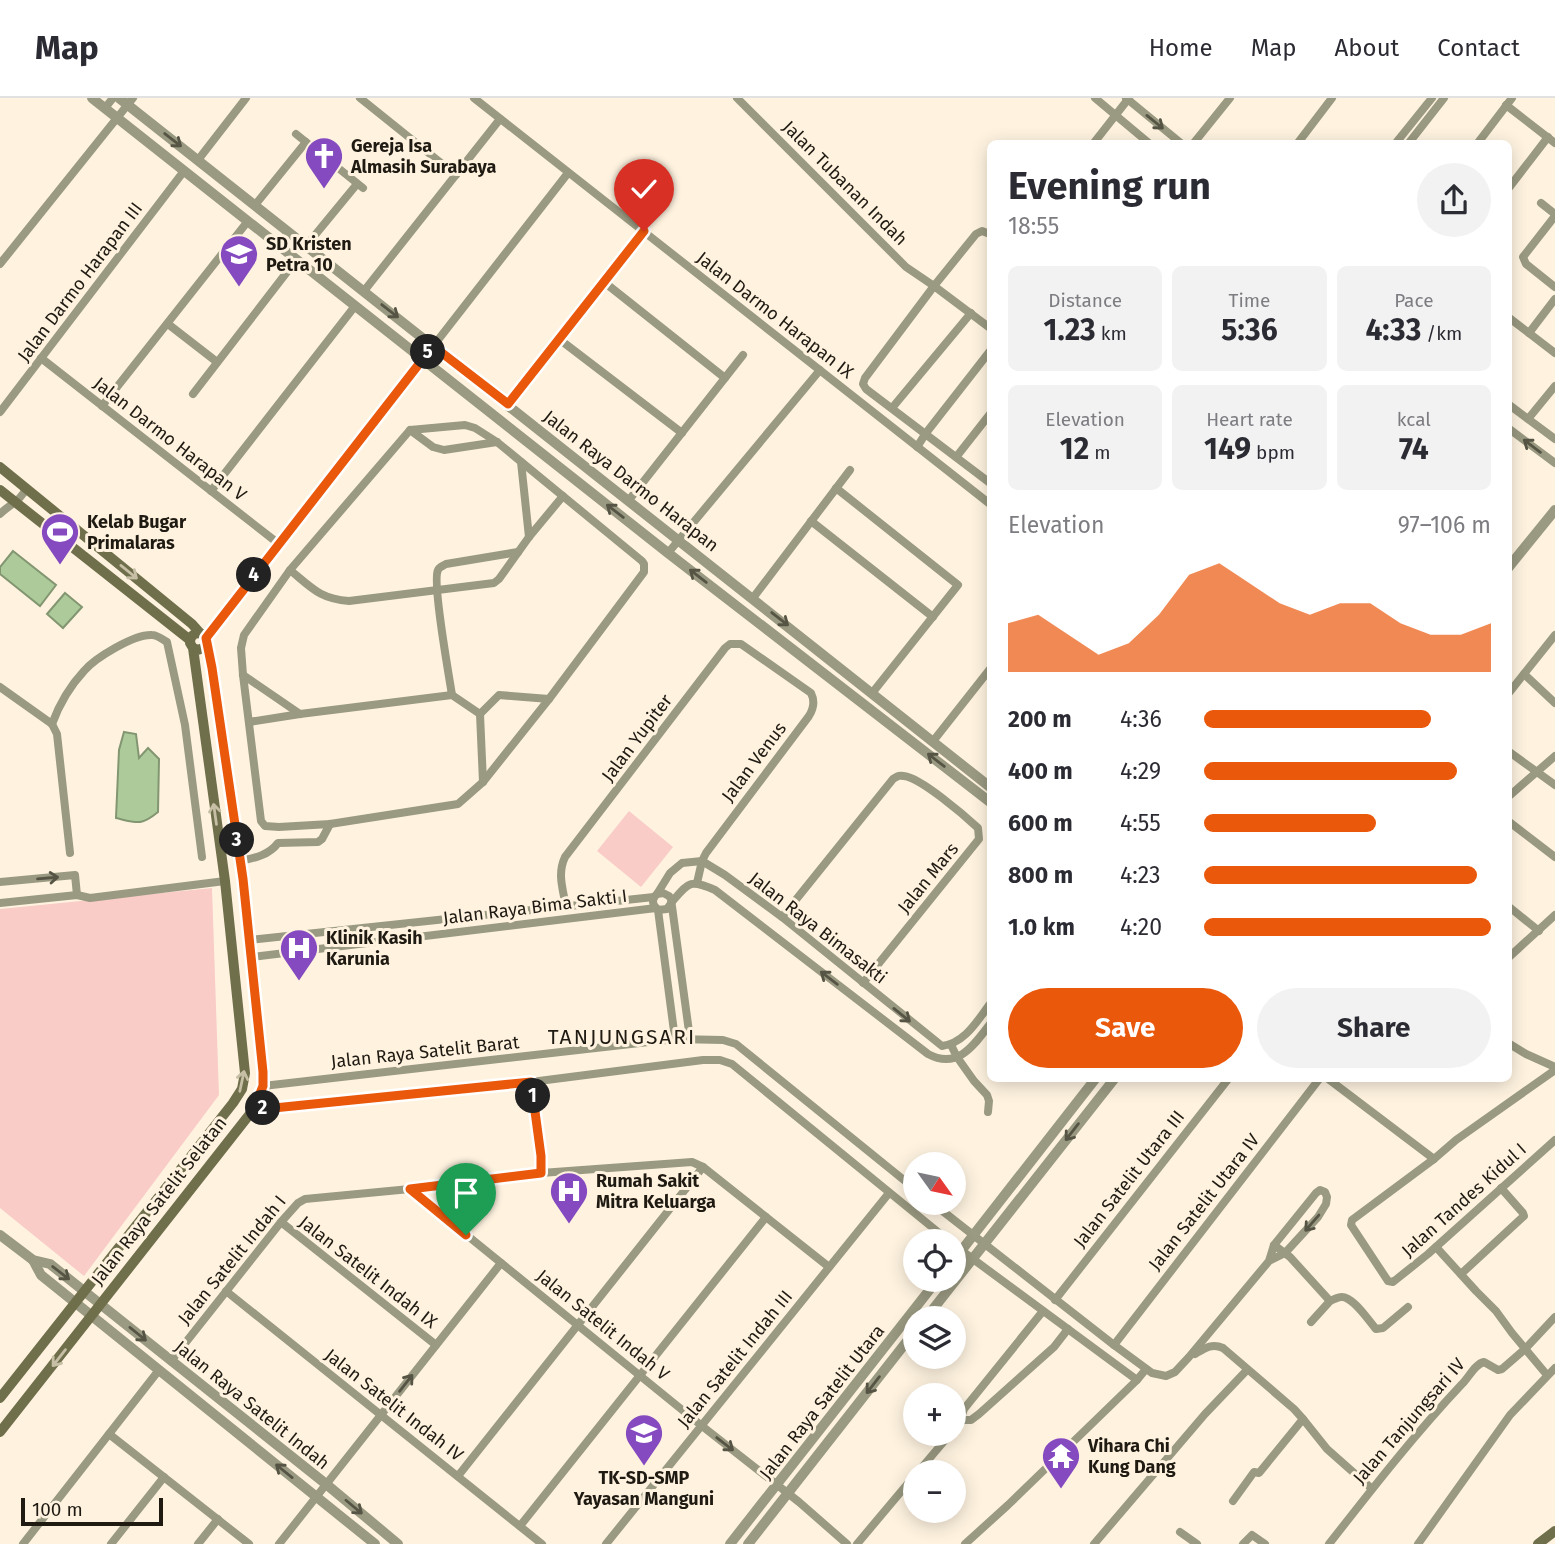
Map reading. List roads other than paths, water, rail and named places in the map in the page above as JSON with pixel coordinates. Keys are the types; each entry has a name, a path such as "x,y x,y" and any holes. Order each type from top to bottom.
{"main road":[{"path":"0,467 192,624 204,638 205,647 200,649 191,644 0,490"},
{"name":"Jalan Raya Satelit Selatan","path":"0,1432 253,1110 263,1086 243,879 212,668 204,638"},
{"name":"Jalan Raya Satelit Selatan","path":"0,1398 233,1104 242,1088 245,1073 225,881 191,644"},
{"path":"225,881 243,879"},
{"path":"1538,1544 1555,1531"}],"street":[{"name":"Jalan Raya Darmo Harapan","path":"92,98 105,108 115,121 184,171 668,553 987,800"},
{"path":"105,108 113,98"},
{"name":"Jalan Raya Darmo Harapan","path":"119,98 131,102 198,160 987,784"},
{"path":"198,160 246,98"},
{"path":"360,98 456,175"},
{"name":"Jalan Darmo Harapan IX","path":"474,98 987,503"},
{"name":"Jalan Tubanan Indah","path":"737,98 906,267 987,326"},
{"path":"1095,98 1145,140"},
{"path":"1196,140 1230,98"},
{"path":"1300,140 1332,98"},
{"path":"1399,140 1422,114 1432,98"},
{"path":"1411,140 1444,98"},
{"path":"1096,140 1127,99 1177,140"},
{"path":"0,264 131,102"},
{"path":"1480,140 1509,102 1552,140 1512,185"},
{"path":"364,291 500,119"},
{"path":"296,134 360,186 306,246"},
{"path":"255,205 306,142"},
{"name":"Jalan Darmo Harapan III","path":"0,412 184,171"},
{"path":"204,638 568,173"},
{"path":"1541,203 1555,215 1523,257 1526,264 1555,287"},
{"path":"102,406 248,221"},
{"path":"508,404 644,231"},
{"path":"987,232 976,234 934,286 865,378 863,386 987,479"},
{"path":"192,394 297,260"},
{"path":"604,282 724,378"},
{"path":"1529,333 1555,299"},
{"path":"211,491 355,306"},
{"path":"892,408 971,313"},
{"path":"1512,320 1555,353"},
{"path":"167,324 217,362"},
{"path":"559,339 682,433"},
{"path":"629,500 743,355"},
{"path":"917,447 987,356"},
{"name":"Jalan Darmo Harapan V","path":"41,358 279,544"},
{"path":"668,553 820,370"},
{"path":"1528,419 1555,386"},
{"path":"1512,407 1555,439"},
{"path":"957,456 987,418"},
{"path":"465,425 475,428 497,442 642,561 645,568 642,576 549,699 482,782 458,804 330,824 279,827 265,825 261,821 243,675 241,648 244,635 290,570 410,430 465,425"},
{"path":"410,430 438,449 444,450 497,442"},
{"path":"1512,434 1555,463"},
{"path":"521,462 529,537"},
{"path":"754,598 850,470"},
{"path":"0,514 22,496 26,488"},
{"path":"836,488 958,584 873,692"},
{"path":"290,570 324,597 349,601 494,583 563,496"},
{"path":"1512,563 1555,510"},
{"path":"811,521 933,617"},
{"path":"452,695 437,590 437,571 446,564 519,552"},
{"path":"52,724 63,699 85,669 103,656 122,643 151,635 167,642 185,725 202,857"},
{"path":"1512,689 1555,635"},
{"name":"Jalan Yupiter","path":"566,907 560,874 565,857 725,648 730,644 741,644 779,670"},
{"name":"Jalan Venus","path":"697,883 702,861 812,710 811,693 779,670"},
{"path":"934,740 987,673"},
{"path":"1524,674 1555,703"},
{"path":"243,675 300,714"},
{"path":"0,687 52,724 57,734 70,853"},
{"path":"249,722 452,695 480,714"},
{"path":"482,782 480,714 499,695 549,699"},
{"path":"1512,754 1555,785"},
{"path":"1512,794 1555,756"},
{"name":"Jalan Mars","path":"782,917 893,779 897,776 913,779 940,797 978,828 979,839 863,983"},
{"path":"278,843 318,842 330,824"},
{"path":"1512,824 1555,857"},
{"path":"240,861 271,852 278,843 279,827"},
{"path":"675,1040 657,909 653,903 670,873 682,863 702,861"},
{"name":"Jalan Raya Bimasakti","path":"702,861 782,917 939,1045 951,1045"},
{"path":"0,882 75,875 77,895"},
{"path":"0,903 77,895 90,898 225,881"},
{"path":"657,909 667,909 682,890 697,883"},
{"name":"Jalan Raya Bimasakti","path":"697,883 715,890 928,1054 944,1060 957,1057"},
{"path":"656,896 660,893 667,894 671,899 690,1039"},
{"name":"Jalan Raya Bima Sakti I","path":"250,940 656,896"},
{"name":"Jalan Raya Bima Sakti I","path":"252,957 657,909"},
{"path":"1512,909 1539,931"},
{"path":"1512,955 1555,915"},
{"path":"288,937 289,953"},
{"path":"987,1008 965,1036 951,1045 974,1081 987,1094 988,1112"},
{"path":"957,1057 973,1047 987,1028"},
{"name":"Jalan Raya Satelit Barat","path":"263,1086 675,1040 723,1040 736,1044 903,1179"},
{"path":"1332,1082 1431,1157 1550,1066 1512,1044"},
{"path":"253,1110 720,1060 732,1064 934,1229"},
{"path":"531,1082 541,1173"},
{"path":"966,1241 973,1236 1093,1082"},
{"path":"935,1306 1112,1082"},
{"name":"Jalan Satelit Utara III","path":"1055,1300 1226,1082"},
{"name":"Jalan Satelit Utara IV","path":"1114,1345 1317,1082"},
{"name":"Jalan Tandes Kidul I","path":"1431,1157 1351,1223 1388,1281 1393,1282 1436,1247 1555,1140"},
{"name":"Jalan Satelit Indah I","path":"172,1361 281,1222 305,1199 541,1173 686,1162 703,1167"},
{"path":"458,1476 703,1167 829,1267"},
{"path":"1461,1274 1524,1216 1501,1188"},
{"name":"Jalan Satelit Indah V","path":"410,1189 789,1494 847,1544"},
{"path":"947,1215 1149,1371 1166,1376 1175,1372 1189,1357 1269,1261 1274,1245 1316,1193 1320,1190 1325,1192 1327,1197 1323,1209 1285,1253 1269,1261"},
{"name":"Jalan Satelit Indah III","path":"606,1544 889,1193"},
{"path":"520,1527 766,1217"},
{"name":"Jalan Satelit Indah IX","path":"281,1222 436,1345"},
{"path":"0,1235 33,1260"},
{"path":"1274,1245 1285,1253 1330,1301"},
{"path":"1436,1247 1496,1311 1547,1375"},
{"path":"966,1254 1137,1380"},
{"name":"Jalan Raya Satelit Indah","path":"33,1260 50,1264 398,1544"},
{"name":"Jalan Raya Satelit Indah","path":"33,1260 41,1275 376,1544"},
{"path":"279,1544 500,1263"},
{"name":"Jalan Satelit Indah IV","path":"226,1291 542,1544"},
{"name":"Jalan Raya Satelit Utara","path":"730,1544 928,1292"},
{"path":"1311,1322 1330,1301 1338,1297 1347,1297 1378,1329 1383,1328 1408,1307"},
{"path":"966,1407 1043,1311"},
{"path":"1525,1349 1555,1317"},
{"path":"966,1420 979,1414 1054,1347 1068,1329"},
{"path":"1189,1357 1209,1346 1223,1348 1303,1419 1327,1449 1371,1488"},
{"name":"Jalan Raya Satelit Utara","path":"748,1544 903,1347"},
{"name":"Jalan Tanjungsari IV","path":"1329,1544 1371,1488 1479,1363 1484,1362 1500,1370 1525,1349"},
{"path":"1418,1544 1510,1415 1555,1368"},
{"path":"23,1544 159,1370"},
{"path":"1094,1544 1205,1414 1247,1370"},
{"path":"965,1544 1149,1371"},
{"path":"234,1431 243,1419"},
{"path":"1233,1502 1254,1472 1259,1473 1303,1419"},
{"path":"109,1434 249,1544"},
{"path":"929,1460 940,1446"},
{"path":"111,1544 164,1477"},
{"path":"857,1544 903,1490"},
{"path":"198,1544 218,1519"},
{"path":"1180,1532 1197,1544"},
{"path":"1243,1544 1252,1535 1265,1544"}],"place":[{"name":"Gereja Isa Almasih Surabaya","path":"324,190"},
{"name":"SD Kristen Petra 10","path":"239,288"},
{"name":"Kelab Bugar Primalaras","path":"60,566"},
{"name":"Klinik Kasih Karunia","path":"299,982"},
{"name":"Rumah Sakit Mitra Keluarga","path":"569,1225"},
{"name":"TK-SD-SMP Yayasan Manguni","path":"644,1467"},
{"name":"Vihara Chi Kung Dang","path":"1061,1490"}],"district":[{"name":"TANJUNGSARI","path":"622,1037"}]}
